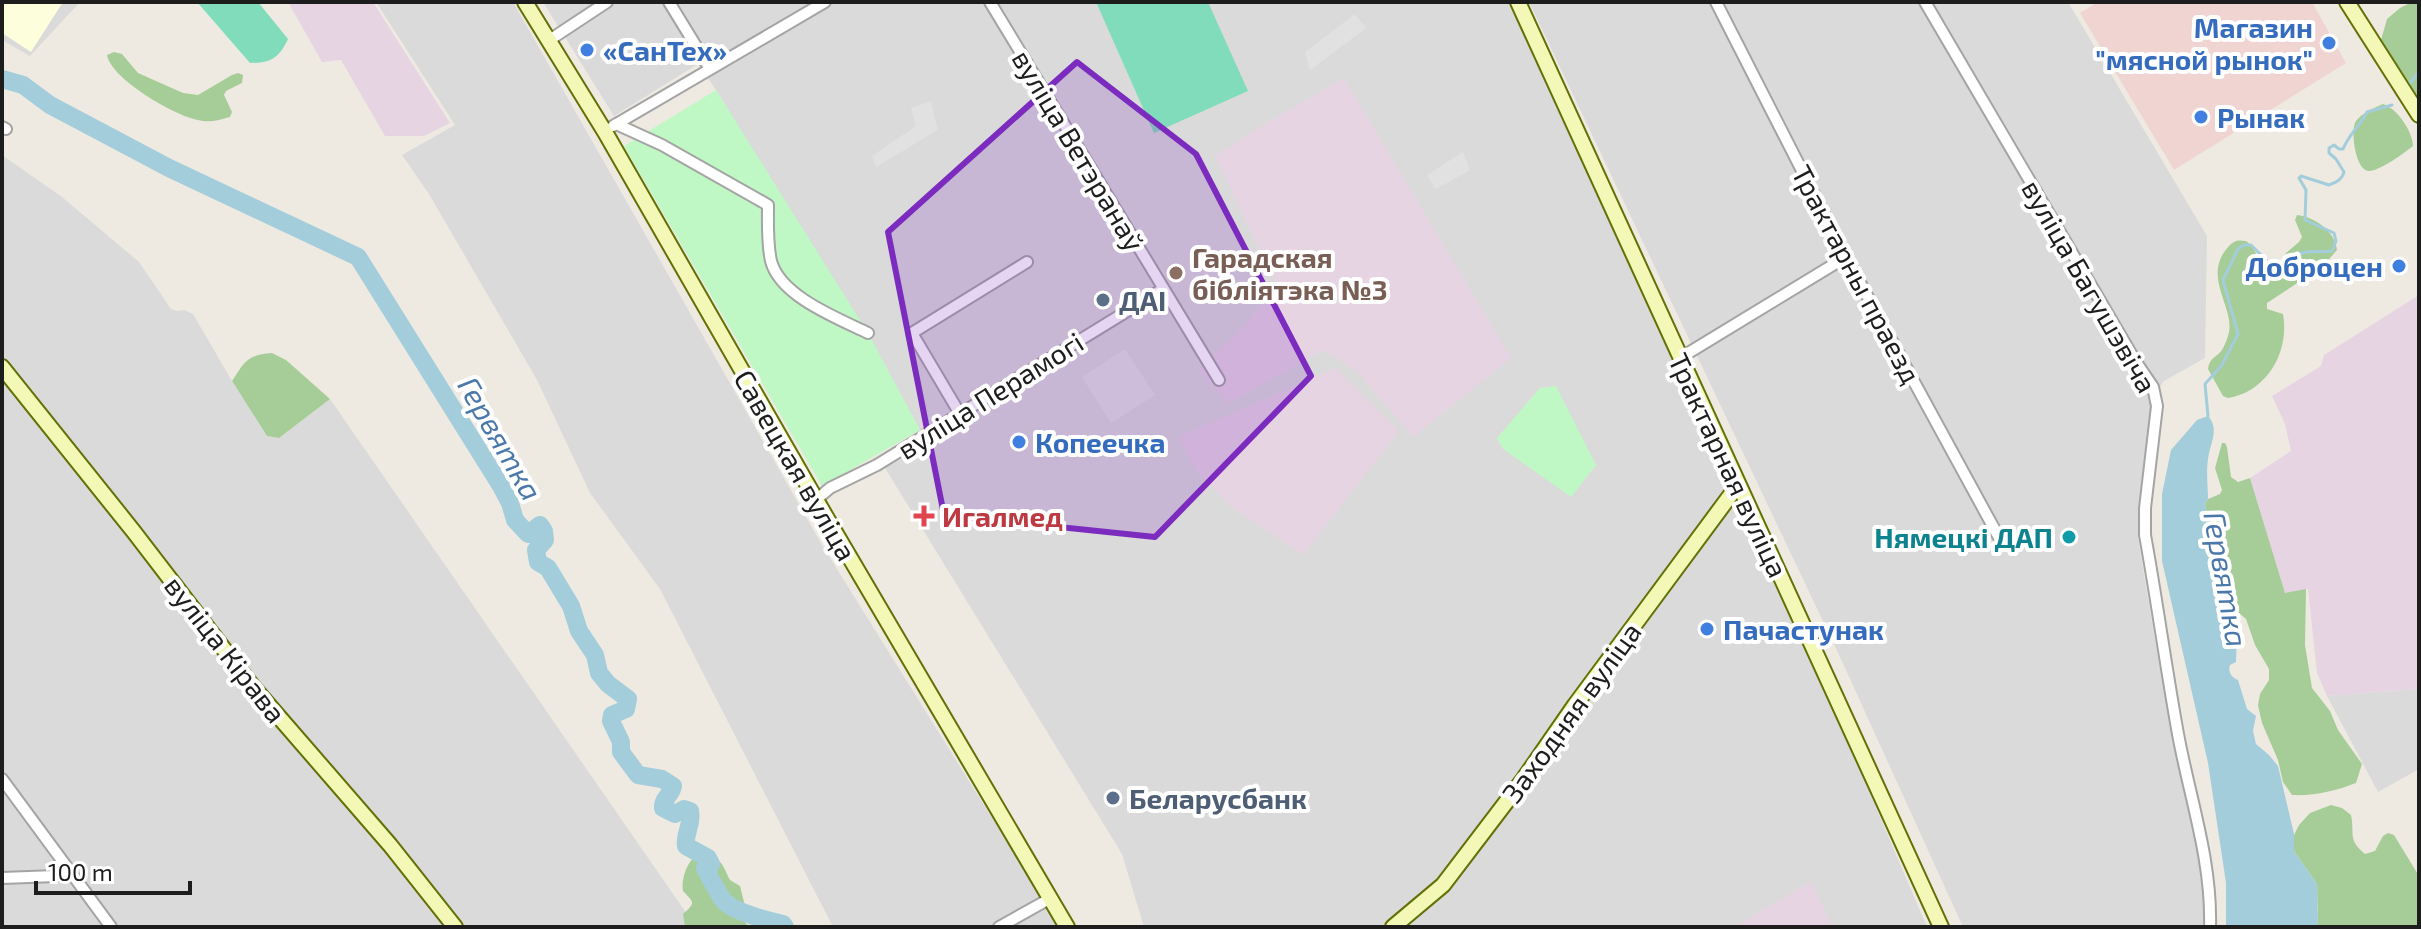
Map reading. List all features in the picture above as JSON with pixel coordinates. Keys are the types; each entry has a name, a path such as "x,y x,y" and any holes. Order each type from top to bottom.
{"street":[{"name":"Савецкая вуліца","path":"525,2 548,41 610,128 816,500 1067,927"},
{"path":"548,41 607,2"},
{"path":"669,2 710,69"},
{"path":"610,128 825,2"},
{"name":"вуліца Ветэранаў","path":"990,2 1219,380"},
{"name":"Трактарная вуліца","path":"1518,2 1941,927"},
{"name":"Трактарны праезд","path":"1716,2 1846,257 2002,543"},
{"name":"вуліца Багушэвіча","path":"1925,2 2153,387 2157,406 2145,508 2145,535 2178,736 2202,839 2211,894 2210,927"},
{"path":"2347,2 2419,115"},
{"path":"610,128 674,151 768,205 772,263 784,284 822,311 868,333"},
{"path":"1680,358 1846,257"},
{"path":"960,414 912,333 1027,262"},
{"name":"вуліца Перамогі","path":"816,500 830,488 877,465 1163,289"},
{"name":"вуліца Кірава","path":"2,367 253,687 390,845 455,927"},
{"name":"Заходняя вуліца","path":"1393,927 1443,885 1738,485"},
{"path":"2,779 111,927"},
{"path":"2,878 56,876 68,870"},
{"path":"999,927 1051,898"}],"highlighted area":[{"path":"1077,62 1196,154 1311,376 1155,537 944,515 888,232"}],"shaded area":[{"path":"2,2 80,2 30,56 2,40"},
{"path":"2,2 63,2 31,52 2,33"},
{"path":"288,2 373,2 450,123 424,136 385,136 341,60 322,62"},
{"path":"376,2 513,2 822,545 1060,927 833,927 660,589 590,493 537,380 429,194 402,155 455,125"},
{"path":"543,2 1526,2 1927,927 1144,927 1122,854 885,468 926,445 920,430 716,90 698,64 614,116"},
{"path":"1529,2 2068,2 2207,236 2205,358 2164,381 2158,389 2138,508 2138,539 2157,652 2204,886 2204,927 1963,927 1840,657"},
{"name":"Рынак","path":"2098,2 2312,2 2346,63 2174,170 2080,13"},
{"path":"1355,14 1366,28 1310,70 1305,52"},
{"path":"1344,78 1511,358 1413,437 1357,371 1324,350 1228,403 1198,370 1246,324 1276,284 1215,156"},
{"path":"931,101 938,130 876,167 872,156 916,126 911,108"},
{"path":"1463,152 1470,170 1436,189 1427,175"},
{"path":"2,155 62,197 139,262 171,309 193,314 267,436 279,438 330,399 696,927 2,927"},
{"path":"2419,295 2419,689 2327,696 2317,673 2308,589 2285,594 2250,478 2291,451 2285,424 2272,396 2321,366 2324,355"},
{"path":"1125,349 1155,395 1111,423 1082,377"},
{"path":"1336,368 1399,431 1303,555 1229,505 1196,470 1178,437"},
{"path":"2419,689 2419,769 2378,792 2327,696"},
{"path":"1811,882 1833,927 1735,927 1769,906"}],"green space":[{"path":"197,2 258,2 288,39 274,58 250,63"},
{"path":"1096,2 1208,2 1248,91 1154,133"},
{"path":"2412,2 2419,2 2419,102 2382,51 2381,40 2387,19"},
{"path":"114,52 122,54 138,73 183,93 198,95 232,75 243,75 242,83 224,95 232,112 230,117 202,121 160,104 131,85 111,65 107,55"},
{"path":"716,90 868,333 920,430 822,486 624,146"},
{"path":"2383,104 2394,110 2403,121 2413,146 2385,165 2369,171 2364,169 2357,157 2354,125 2361,116"},
{"path":"2297,215 2323,226 2337,250 2323,266 2267,303 2267,309 2283,314 2283,342 2279,355 2273,368 2254,388 2228,398 2223,396 2208,369 2222,350 2229,332 2218,279 2221,257 2233,243 2246,241 2263,266 2281,274 2286,253 2302,237 2295,220"},
{"path":"272,353 286,360 330,399 279,438 267,436 232,381 248,360"},
{"path":"1556,386 1596,465 1571,497 1503,449 1497,438 1540,388"},
{"path":"2222,443 2227,447 2231,477 2238,482 2250,478 2285,593 2306,589 2305,645 2312,688 2362,764 2356,783 2325,792 2292,795 2283,782 2258,705 2260,694 2269,680 2269,669 2255,645 2246,619 2231,606 2223,585 2214,575 2207,552 2211,533 2205,504 2222,490 2215,468"},
{"path":"2331,805 2351,815 2354,840 2365,854 2375,851 2383,836 2388,833 2394,835 2419,876 2419,927 2318,927 2317,884 2294,851 2294,835 2310,813"},
{"path":"710,855 720,862 730,880 740,886 744,902 743,920 749,927 685,927 683,914 692,902 683,891 685,873 694,857"}],"water":[{"path":"2208,416 2214,431 2208,459 2208,499 2205,504 2211,533 2207,552 2214,575 2240,616 2236,662 2230,665 2230,672 2238,680 2247,709 2256,716 2253,731 2256,744 2278,766 2294,834 2294,851 2317,884 2318,927 2226,927 2226,883 2208,763 2162,561 2162,494 2171,450 2197,420"}],"waterway":[{"name":"Гервятка","path":"2408,85 2419,72"},
{"name":"Гервятка","path":"2,79 23,85 50,105 169,168 358,257 501,486 515,520 528,534 537,533 536,528 540,525 544,531 545,540 536,550 538,562 548,568 571,606 579,631 595,655 599,673 628,699 626,709 612,715 611,721 621,742 621,752 638,775 662,779 673,786 663,808 675,814 684,809 690,811 686,846 708,858 711,864 705,868 724,901 743,912 785,927"},
{"name":"Гервятка","path":"2208,416 2205,384 2222,365 2238,334 2223,280 2238,249 2251,245 2282,276 2301,253 2332,251 2336,241 2334,233 2305,220 2306,190 2299,178 2301,176 2329,185 2342,177 2344,172 2329,153 2329,148 2334,145 2343,149 2367,112 2392,105"}],"place":[{"name":"Магазин \"мясной рынок\"","path":"2329,43"},
{"name":"«СанТех»","path":"587,50"},
{"name":"Рынак","path":"2201,117"},
{"name":"Доброцен","path":"2399,266"},
{"name":"Гарадская бібліятэка №3","path":"1176,273"},
{"name":"ДАІ","path":"1103,300"},
{"name":"Копеечка","path":"1019,442"},
{"name":"Игалмед","path":"924,516"},
{"name":"Нямецкі ДАП","path":"2069,537"},
{"name":"Пачастунак","path":"1707,629"},
{"name":"Беларусбанк","path":"1113,798"}]}
